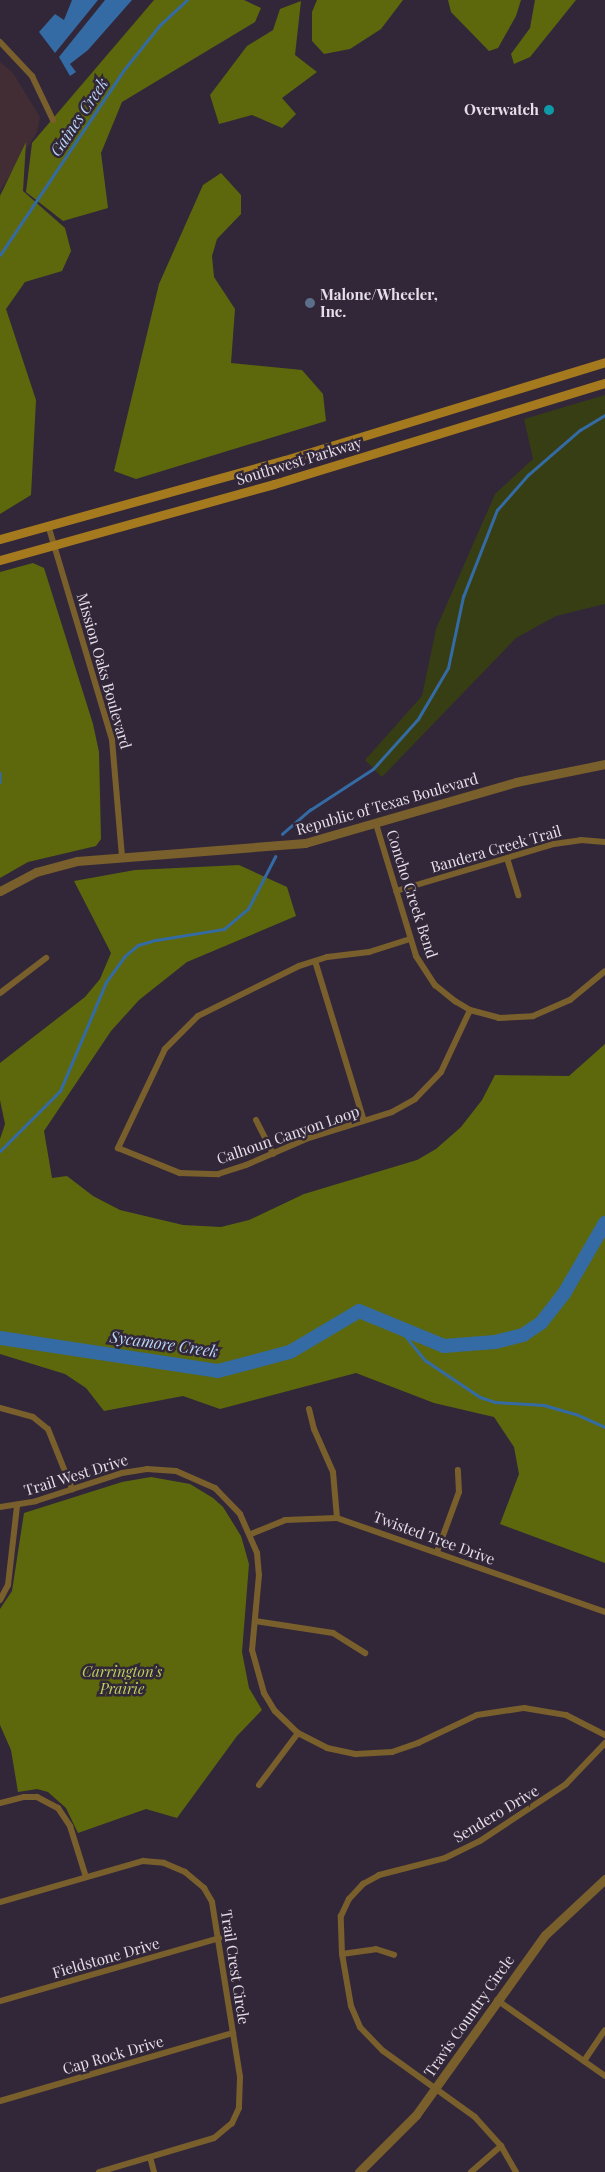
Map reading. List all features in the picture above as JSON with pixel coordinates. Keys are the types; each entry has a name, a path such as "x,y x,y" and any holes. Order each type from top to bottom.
{"main road":[{"name":"Southwest Parkway","path":"0,539 285,460 605,362"},
{"name":"Southwest Parkway","path":"0,560 274,484 605,383"}],"street":[{"path":"0,42 32,76 54,120"},
{"name":"Mission Oaks Boulevard","path":"48,525 112,740 122,857"},
{"name":"Republic of Texas Boulevard","path":"0,891 36,872 66,863 122,857 285,846 376,824 516,782 605,764"},
{"name":"Concho Creek Bend","path":"376,824 410,939 427,975 445,994 470,1010 505,1019 533,1016 570,1000 605,971"},
{"name":"Bandera Creek Trail","path":"396,891 563,842 605,842"},
{"path":"507,858 518,895"},
{"name":"Calhoun Canyon Loop","path":"410,939 369,952 315,960 209,1008 180,1031 159,1060 118,1148 170,1171 200,1175 232,1171 306,1139 405,1106 429,1086 448,1059 470,1010"},
{"path":"0,993 46,958"},
{"path":"315,960 364,1121"},
{"path":"256,1120 273,1154"},
{"path":"0,1408 33,1416 48,1429 72,1489"},
{"path":"309,1408 314,1429 333,1472 336,1518"},
{"name":"Trail West Drive","path":"0,1507 17,1506 134,1470 176,1471 215,1488 235,1508 251,1534 259,1570 252,1650 259,1681 275,1711 298,1733 342,1752 379,1754 418,1743 477,1715 524,1708 566,1715 605,1735"},
{"path":"437,1552 459,1492 458,1470"},
{"path":"0,1600 8,1585 17,1506"},
{"name":"Twisted Tree Drive","path":"251,1534 286,1520 336,1518 605,1612"},
{"path":"255,1621 333,1633 365,1653"},
{"path":"259,1785 298,1733"},
{"name":"Sendero Drive","path":"516,2172 501,2146 475,2117 375,2044 360,2027 351,2006 342,1954 342,1916 358,1888 379,1875 445,1858 480,1842 566,1784 605,1743"},
{"path":"0,1803 24,1797 37,1798 58,1808 70,1826 86,1877"},
{"name":"Trail Crest Circle","path":"0,1902 143,1861 164,1863 179,1868 208,1895 214,1910 242,2092 239,2108 232,2123 214,2138 99,2172"},
{"name":"Travis Country Circle","path":"359,2172 398,2136 436,2088 545,1935 605,1879"},
{"name":"Fieldstone Drive","path":"0,2002 219,1938"},
{"path":"342,1954 376,1949 394,1955"},
{"path":"497,2000 605,2076"},
{"path":"584,2061 605,2030"},
{"name":"Cap Rock Drive","path":"0,2101 233,2033"},
{"path":"471,2172 501,2146"},
{"path":"150,2157 154,2172"}],"shaded area":[{"path":"0,62 13,73 40,117 37,132 0,191"}],"green space":[{"path":"154,0 244,0 261,8 255,22 122,102 101,153 108,208 63,221 26,192 32,143"},
{"path":"317,0 403,0 381,29 350,49 324,54 312,41 312,12"},
{"path":"448,0 521,0 516,16 498,48 489,51 451,12"},
{"path":"535,0 576,0 530,57 514,64 511,54 530,28"},
{"path":"301,1 295,55 317,72 282,98 296,114 282,128 252,115 219,124 210,95 247,46 273,30 280,9"},
{"path":"26,142 23,191 65,228 71,251 62,271 25,282 6,309 36,400 31,495 0,514 0,196"},
{"path":"221,173 241,195 241,214 217,239 212,256 214,277 235,309 231,363 302,370 323,394 326,421 136,479 114,471 159,284 203,185"},
{"path":"605,395 605,604 556,616 516,638 382,777 365,760 422,696 436,629 495,494 533,459 524,419"},
{"path":"33,563 44,568 93,724 99,752 101,839 96,846 28,862 0,878 0,572"},
{"path":"239,865 287,887 296,916 187,962 139,1000 111,1031 44,1131 52,1178 67,1176 93,1196 120,1210 183,1225 221,1227 249,1220 304,1194 417,1160 436,1149 461,1127 482,1100 495,1075 569,1076 605,1044 605,1563 500,1524 519,1474 514,1447 494,1417 434,1403 356,1373 220,1409 183,1396 104,1411 86,1388 65,1374 0,1354 0,1139 5,1124 0,1100 0,1063 85,997 100,979 111,953 74,881 135,870"},
{"name":"Carrington's Prairie","path":"151,1477 190,1484 213,1498 223,1507 241,1536 249,1564 242,1652 249,1688 262,1710 237,1736 177,1818 146,1809 78,1833 66,1808 48,1792 37,1789 18,1792 11,1750 0,1725 0,1609 12,1591 24,1513 122,1482"}],"water":[{"path":"72,0 98,0 55,53 39,32 55,14 64,20"},
{"path":"105,0 132,0 88,50 70,64 76,72 70,76 59,57"}],"waterway":[{"name":"Gaines Creek","path":"0,255 123,71 159,26 187,0"},
{"path":"282,834 310,810 373,769 418,719 448,668 463,597 497,510 528,475 580,430 605,415"},
{"name":"Gaines Creek","path":"0,773 0,782"},
{"path":"0,1151 60,1091 106,982 125,956 138,945 156,940 224,929 248,909 275,857"},
{"name":"Sycamore Creek","path":"0,1338 218,1371 290,1352 359,1311 444,1346 495,1342 523,1335 541,1323 565,1292 605,1223"},
{"path":"395,1323 425,1360 480,1397 495,1402 544,1405 576,1414 605,1427"}],"place":[{"name":"Overwatch","path":"549,110"},
{"name":"Malone/Wheeler, Inc.","path":"310,303"}]}
